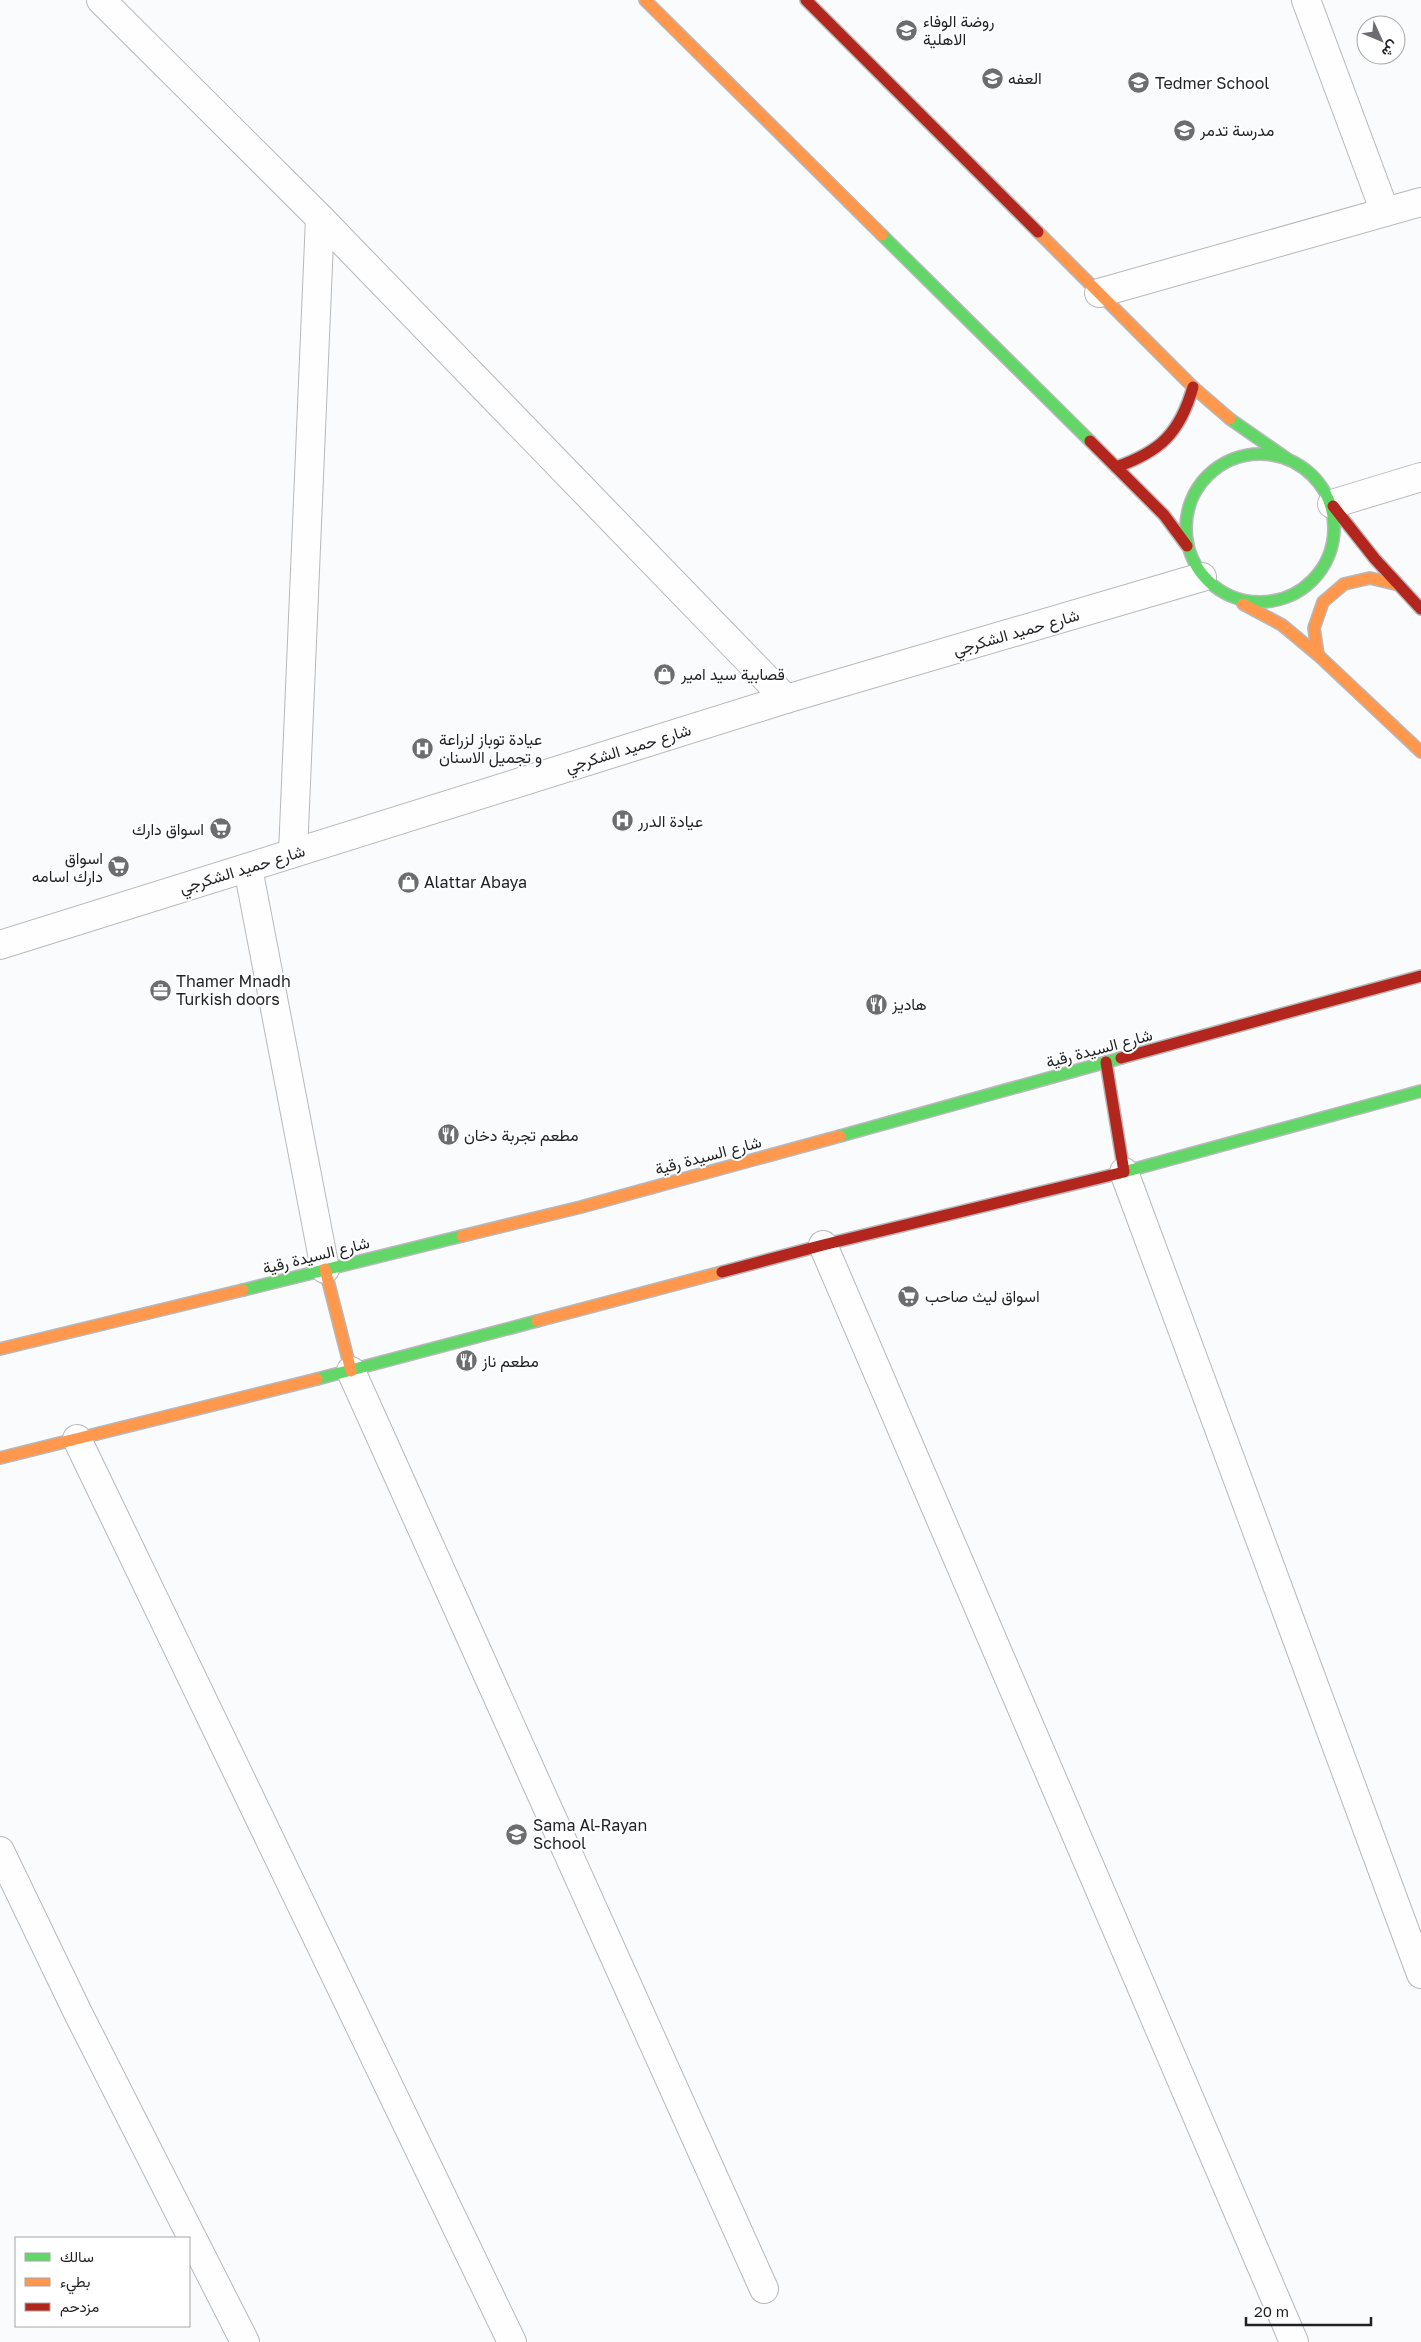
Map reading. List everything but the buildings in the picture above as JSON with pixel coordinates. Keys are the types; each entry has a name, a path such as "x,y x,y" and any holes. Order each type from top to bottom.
{"main road":[{"path":"645,0 1164,515 1187,546 1202,577 1236,600 1282,625 1318,655 1421,752"},
{"path":"806,0 1220,412 1314,476 1363,547 1395,584 1421,609"},
{"path":"1116,467 1135,462 1152,453 1168,440 1180,424 1189,407 1194,387"},
{"path":"1187,546 1185,519 1194,494 1210,473 1233,458 1260,453 1286,458"},
{"path":"1236,600 1269,603 1300,592 1323,569 1335,538 1332,504"},
{"path":"1318,655 1314,628 1324,602 1344,584 1370,578 1395,584"},
{"name":"شارع السيدة رقية","path":"0,1349 581,1207 1421,976"},
{"path":"1106,1062 1124,1172"},
{"path":"0,1458 351,1371 823,1245 1124,1172 1421,1091"},
{"path":"325,1269 351,1371"}],"street":[{"path":"101,0 320,218 786,699"},
{"path":"1306,0 1385,212"},
{"path":"1100,293 1421,202"},
{"path":"293,854 320,218"},
{"path":"1332,504 1421,477"},
{"name":"شارع حميد الشكرجي","path":"0,945 786,699 1202,577"},
{"path":"248,868 325,1269"},
{"path":"1124,1172 1421,1974"},
{"path":"823,1245 1294,2342"},
{"path":"351,1371 764,2289"},
{"path":"77,1439 512,2342"},
{"path":"0,1851 78,2014 245,2342"}],"traffic: fast":[{"path":"882,235 1090,441"},
{"path":"1230,419 1286,458"},
{"path":"1260,454 1274,455 1288,460 1301,466 1312,476 1322,487 1328,500 1333,514 1334,528 1333,542 1328,556 1322,569 1312,580 1301,590 1288,596 1274,601 1260,602 1246,601 1232,596 1219,590 1208,580 1198,569 1192,556 1187,542 1186,528 1187,514 1192,500 1198,487 1208,476 1219,466 1232,460 1246,455 1260,454"},
{"path":"840,1136 1121,1058"},
{"path":"1120,1173 1421,1091"},
{"path":"243,1290 462,1236"},
{"path":"317,1379 537,1321"}],"traffic: slow":[{"path":"645,0 882,235"},
{"path":"1038,232 1193,387 1230,419"},
{"path":"1318,655 1314,628 1323,602 1344,584 1370,578 1395,584"},
{"path":"1243,604 1282,625 1318,655 1421,752"},
{"path":"462,1236 581,1207 840,1136"},
{"path":"325,1269 351,1371"},
{"path":"537,1321 722,1272"},
{"path":"0,1349 243,1290"},
{"path":"0,1458 317,1379"}],"traffic: jam":[{"path":"806,0 1038,232"},
{"path":"1116,467 1145,455 1166,439 1182,417 1193,387"},
{"path":"1090,441 1164,515 1187,546"},
{"path":"1333,506 1375,559 1421,609"},
{"path":"1121,1058 1421,976"},
{"path":"1106,1062 1124,1172"},
{"path":"722,1272 823,1245 1120,1173"}],"place":[{"name":"روضة الوفاء الاهلية","path":"907,30"},
{"name":"العفه","path":"992,78"},
{"name":"Tedmer School","path":"1139,83"},
{"name":"مدرسة تدمر","path":"1184,130"},
{"name":"قصابية سيد امير","path":"665,674"},
{"name":"عيادة توباز لزراعة و تجميل الاسنان","path":"423,748"},
{"name":"عيادة الدرر","path":"622,821"},
{"name":"اسواق دارك","path":"220,829"},
{"name":"اسواق دارك اسامه","path":"119,867"},
{"name":"Alattar Abaya","path":"408,882"},
{"name":"Thamer Mnadh Turkish doors","path":"160,990"},
{"name":"هاديز","path":"876,1004"},
{"name":"مطعم تجربة دخان","path":"448,1135"},
{"name":"اسواق ليث صاحب","path":"909,1296"},
{"name":"مطعم ناز","path":"466,1361"},
{"name":"Sama Al-Rayan School","path":"517,1834"}]}
